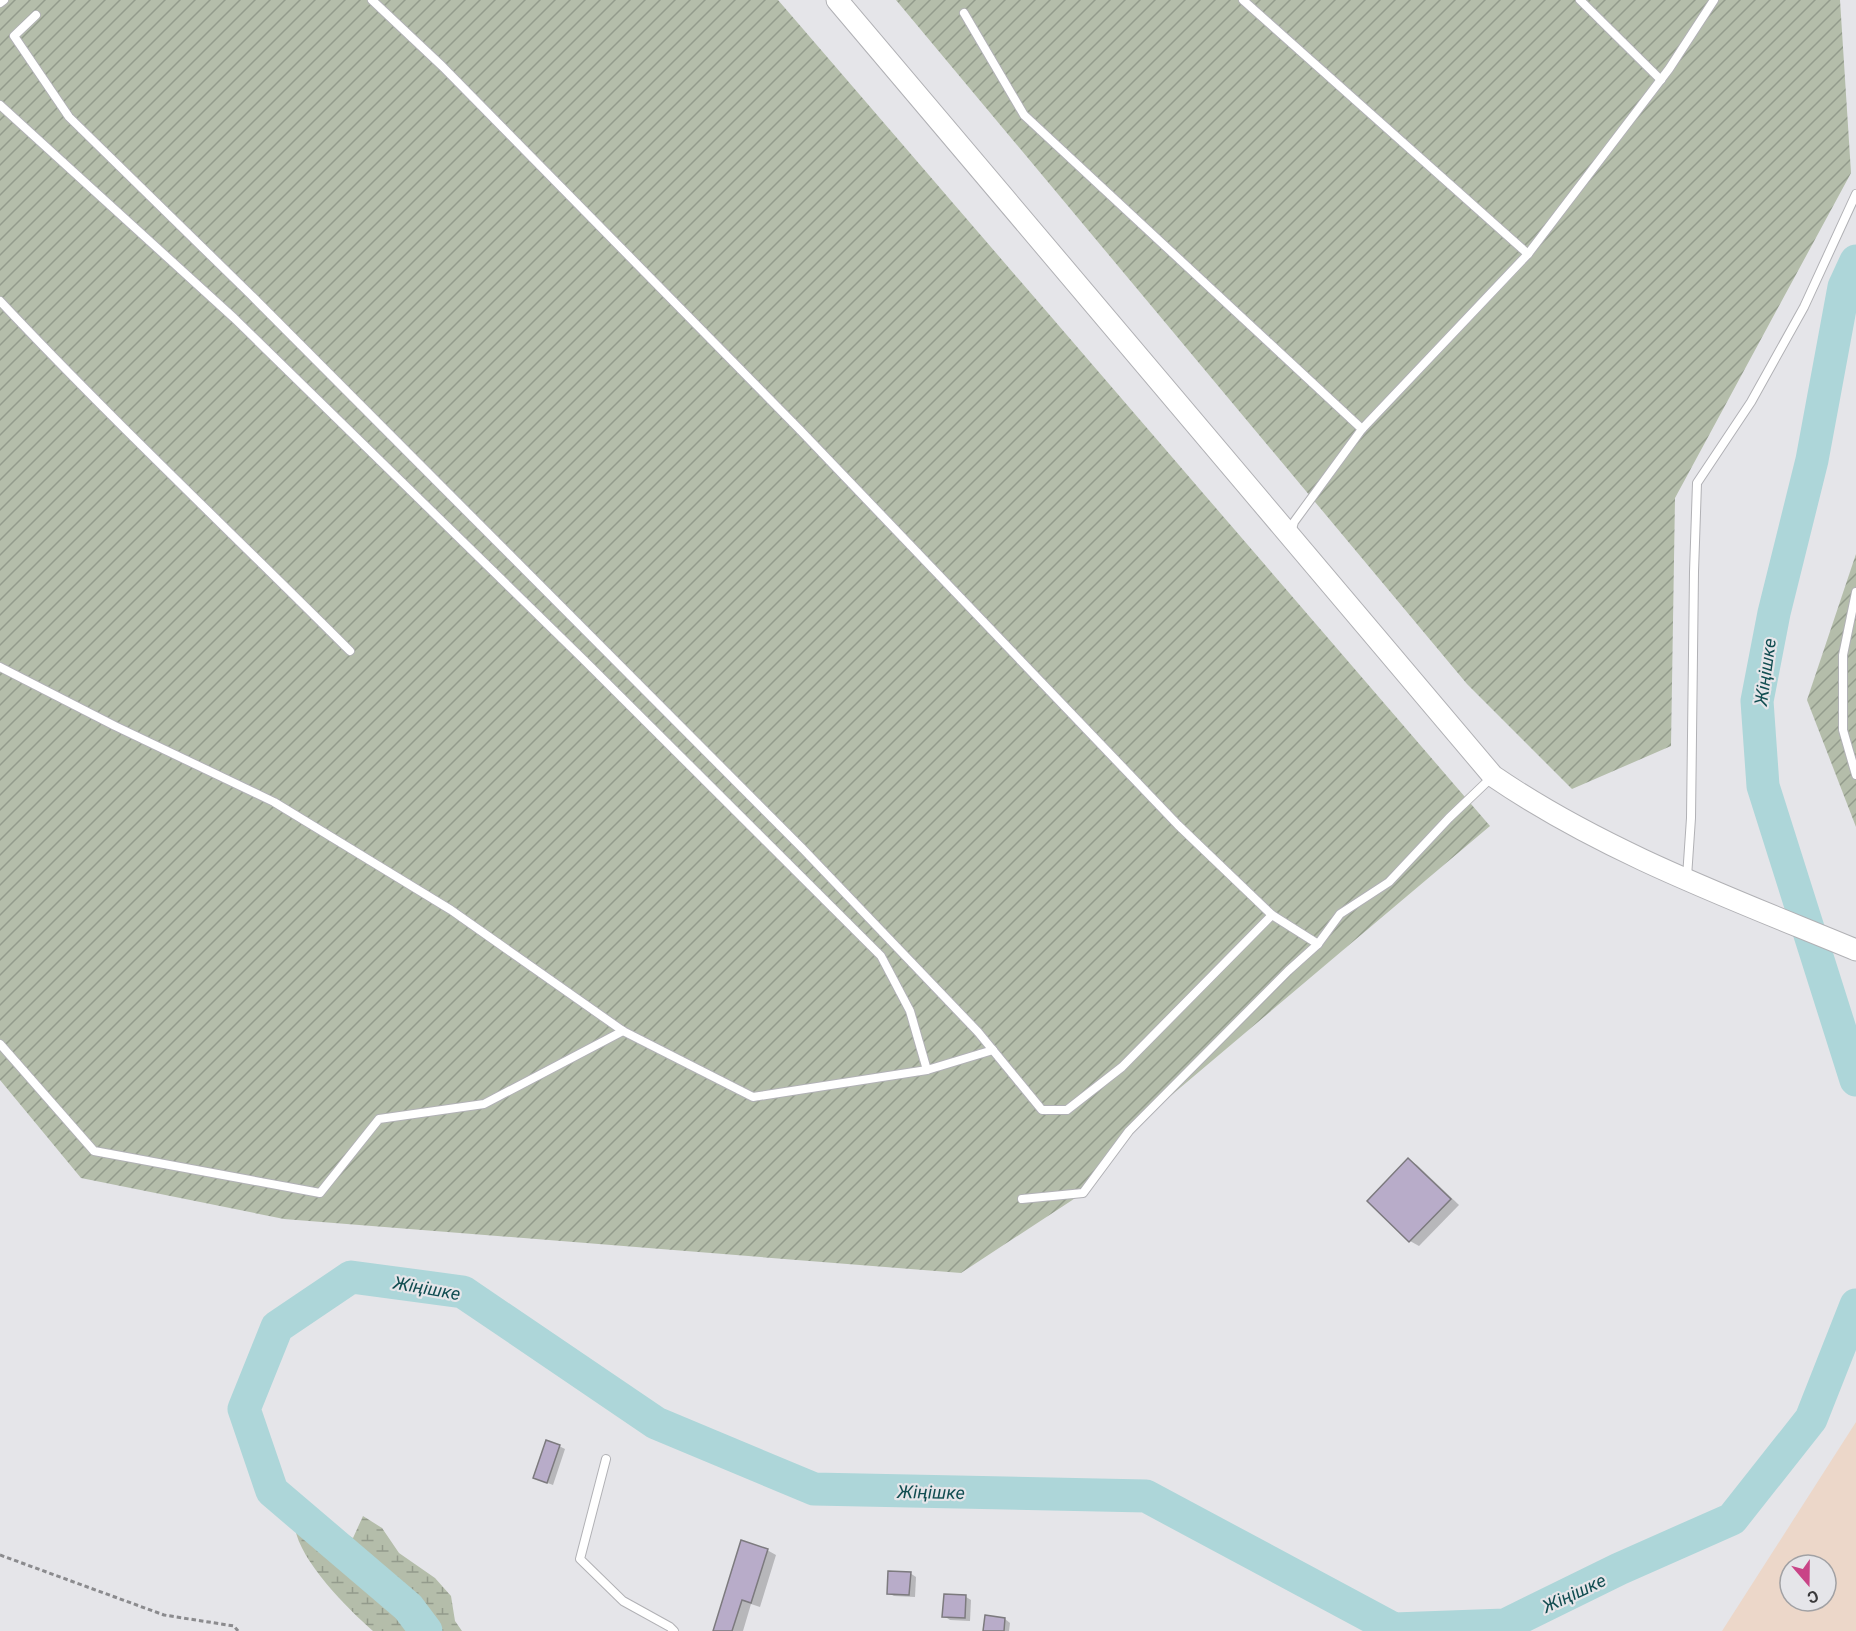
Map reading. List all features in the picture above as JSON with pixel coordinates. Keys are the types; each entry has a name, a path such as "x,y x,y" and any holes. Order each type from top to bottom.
{"street":[{"path":"837,0 1493,776 1519,794 1587,832 1694,882 1856,950"}],"lane":[{"path":"0,3 4,0"},
{"path":"372,0 451,74 801,431 1178,825 1272,915 1318,944"},
{"path":"1243,0 1528,254"},
{"path":"1580,0 1661,80"},
{"path":"1290,536 1294,522 1362,429 1528,254 1661,80 1714,0"},
{"path":"964,13 1024,115 1362,429"},
{"path":"36,15 14,36 69,117 802,848 978,1032 1042,1110 1067,1110 1122,1067 1272,915"},
{"path":"0,105 234,318 584,660 881,956 910,1011 927,1070"},
{"path":"1694,882 1691,818 1697,483 1751,402 1804,307 1856,194"},
{"path":"0,301 78,384 350,651"},
{"path":"1856,592 1843,655 1843,730 1856,775"},
{"path":"0,667 115,726 274,802 451,910 622,1031 753,1097 927,1070 993,1050"},
{"path":"1022,1199 1083,1193 1130,1131 1288,971 1318,944 1340,914 1389,882 1449,818 1493,776"},
{"path":"0,1044 94,1151 320,1193 379,1119 484,1104 622,1031"},
{"path":"606,1459 580,1559 624,1601 670,1626 674,1631"}],"path":[{"path":"0,1555 164,1615 234,1626 238,1631"}],"shaded area":[{"path":"1856,1422 1856,1631 1722,1631"}],"green space":[{"path":"0,0 778,0 1490,826 1129,1131 1083,1193 961,1273 284,1219 81,1178 0,1080"},
{"path":"896,0 1840,0 1851,173 1675,498 1671,746 1572,789 1467,684"},
{"path":"1856,554 1856,827 1807,700"},
{"path":"308,1512 353,1538 363,1516 382,1528 399,1553 435,1578 451,1596 455,1621 462,1631 373,1631 326,1584 306,1555 295,1528"}],"building":[{"path":"1408,1158 1451,1199 1409,1242 1367,1201"},
{"path":"546,1440 560,1445 547,1483 533,1478"},
{"path":"741,1540 768,1549 751,1603 742,1600 732,1631 713,1631"},
{"path":"888,1571 911,1572 909,1595 887,1594"},
{"path":"944,1594 966,1595 965,1618 942,1617"},
{"path":"985,1615 1005,1618 1004,1631 983,1631"}],"waterway":[{"name":"Жіңішке","path":"1856,261 1844,287 1812,460 1774,613 1757,701 1763,786 1856,1080"},
{"name":"Жіңішке","path":"426,1631 408,1607 272,1491 244,1409 277,1327 351,1277 463,1292 656,1423 814,1489 1146,1496 1394,1629 1505,1625 1619,1569 1732,1519 1811,1419 1856,1305"}]}
